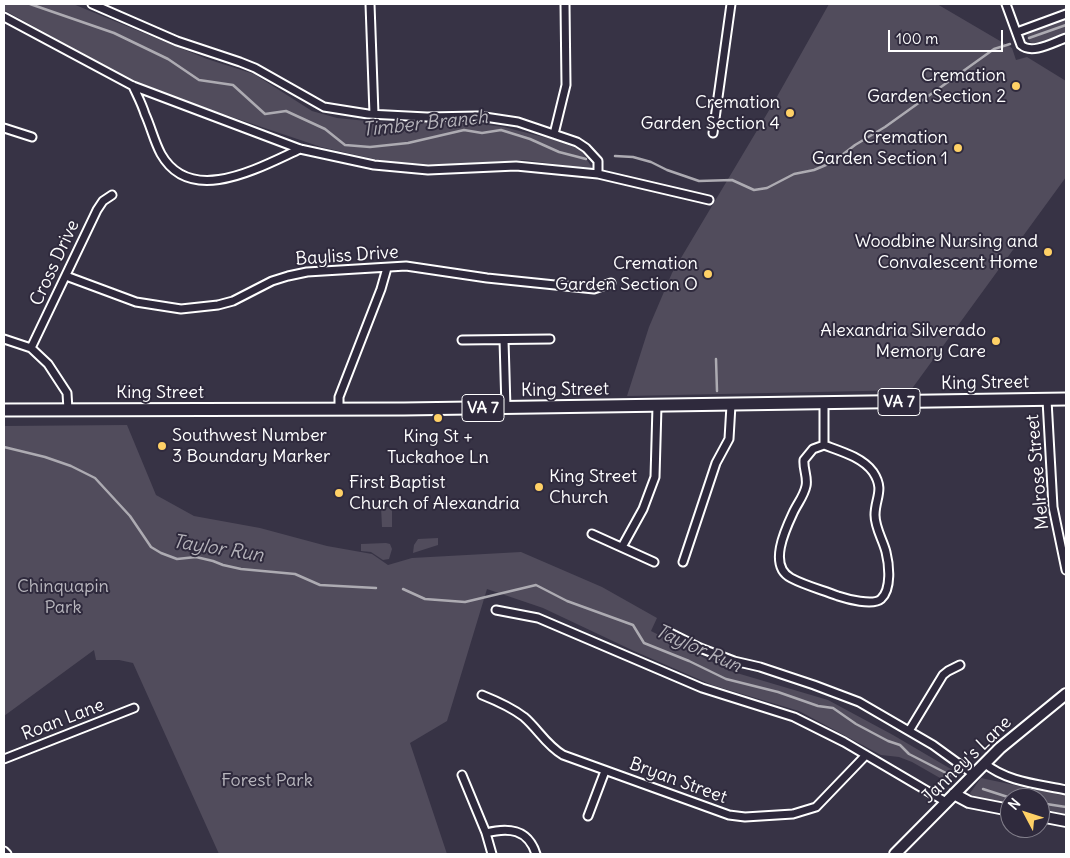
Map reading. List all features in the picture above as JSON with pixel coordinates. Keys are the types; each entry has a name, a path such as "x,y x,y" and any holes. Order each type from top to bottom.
{"main road":[{"name":"King Street","path":"4,410 339,410 1066,399"},
{"name":"Janney's Lane","path":"895,854 984,763 1066,694"},
{"path":"954,794 969,802 1000,808"},
{"path":"1050,818 1066,821"}],"street":[{"path":"92,4 177,42 262,71 307,99 324,107 374,114 495,117 518,122 554,134 577,142 591,152 598,161 598,174"},
{"path":"370,4 374,114"},
{"path":"554,134 566,85 565,4"},
{"path":"714,134 731,4"},
{"path":"1006,4 1021,45 1027,49 1033,49 1066,38"},
{"path":"1017,32 1066,14"},
{"path":"4,17 133,86 300,149 374,165 428,170 516,166 598,174 709,200"},
{"path":"133,86 161,154 176,170 188,177 211,181 231,178 300,149"},
{"path":"4,128 32,137"},
{"name":"Cross Drive","path":"31,348 97,210 103,201 112,195"},
{"name":"Bayliss Drive","path":"66,276 136,302 181,309 218,305 232,301 272,281 307,272 406,266 487,278 594,289 611,283"},
{"path":"339,410 339,396 381,289 387,268"},
{"path":"4,339 31,348 48,364 66,393 68,410"},
{"path":"462,340 550,339"},
{"path":"504,340 506,408"},
{"name":"Melrose Street","path":"1047,400 1053,507 1063,544 1066,570"},
{"path":"824,404 824,445"},
{"path":"683,562 716,463 729,439 731,405"},
{"path":"622,546 643,509 654,477 657,406"},
{"path":"824,445 863,462 874,474 878,484 879,493 875,514 886,552 888,587 883,598 877,602 842,598 791,578 781,567 780,552 785,530 806,486 804,460 813,449 824,445"},
{"path":"592,534 654,562"},
{"path":"496,610 538,618 702,688 794,717 844,742 946,802"},
{"path":"670,633 700,648 734,661 760,667 839,693 859,702 933,745 973,774"},
{"path":"909,731 943,675 948,670 960,665"},
{"name":"Bryan Street","path":"482,696 500,702 524,717 548,745 556,750 605,771 736,817 794,814 816,807 866,756"},
{"name":"Roan Lane","path":"4,759 134,708"},
{"path":"984,763 994,772 1005,777 1066,790"},
{"path":"588,816 605,771"},
{"path":"462,775 492,854"},
{"path":"486,834 500,829 514,830 526,838 536,854"},
{"path":"4,851 7,854"}],"green space":[{"path":"4,4 73,4 207,59 254,74 312,111 337,118 377,122 472,123 504,127 551,139 580,149 593,169 524,160 441,165 383,161 321,147 143,87 4,10"},
{"path":"829,4 937,4 1012,48 1016,60 1027,57 1066,81 1066,177 911,390 627,396 649,327 672,273 774,102"},
{"path":"1066,18 1066,33 1035,44 1030,42 1027,35 1030,31"},
{"path":"127,425 156,495 194,516 260,528 327,546 372,554 388,565 412,558 521,552 602,587 657,618 651,631 730,671 828,700 956,772 947,782 912,762 899,757 881,755 799,711 712,685 543,608 487,589 447,721 410,743 447,854 219,854 133,663 119,660 96,660 94,650 4,716 4,426"},
{"path":"381,507 392,507 392,527 382,527"},
{"path":"438,538 438,545 413,553 414,545 418,539"},
{"path":"361,544 390,544 392,549 389,559 383,560 371,552 361,551"},
{"path":"981,778 1028,788 1000,788 1000,801 973,797 970,793"},
{"path":"1050,793 1066,796 1066,814 1050,811"}],"waterway":[{"name":"Timber Branch","path":"30,4 114,33 168,59 199,80 233,85 265,114 286,111 325,129 345,145 370,147 408,143 464,130 482,133 501,130 530,139 559,152 586,159"},
{"name":"Timber Branch","path":"1029,38 1066,25"},
{"name":"Timber Branch","path":"615,156 633,157 651,162 667,170 699,181 732,180 754,190 767,188 794,174 814,170 833,162 994,49 1010,44"},
{"path":"877,335 882,331"},
{"path":"716,359 717,391"},
{"name":"Taylor Run","path":"4,447 45,457 71,466 95,478 130,516 151,547 161,553 177,559 196,557 241,569 295,574 320,585 376,588"},
{"name":"Taylor Run","path":"403,589 425,599 465,602 536,585 567,601 633,625 644,643 689,661 726,679 778,692 818,706 833,708 856,724 888,741 900,745 909,754 950,775"},
{"name":"Taylor Run","path":"983,789 1000,794"},
{"name":"Taylor Run","path":"1050,805 1066,807"}],"place":[{"name":"Cremation Garden Section 2","path":"1016,86"},
{"name":"Cremation Garden Section 4","path":"790,113"},
{"name":"Cremation Garden Section 1","path":"958,148"},
{"name":"Woodbine Nursing and Convalescent Home","path":"1048,252"},
{"name":"Cremation Garden Section O","path":"708,274"},
{"name":"Alexandria Silverado Memory Care","path":"996,341"},
{"name":"King St + Tuckahoe Ln","path":"438,418"},
{"name":"Southwest Number 3 Boundary Marker","path":"162,446"},
{"name":"King Street Church","path":"539,487"},
{"name":"First Baptist Church of Alexandria","path":"339,493"}],"park label":[{"name":"Chinquapin Park","path":"63,597"},
{"name":"Forest Park","path":"267,781"}]}
